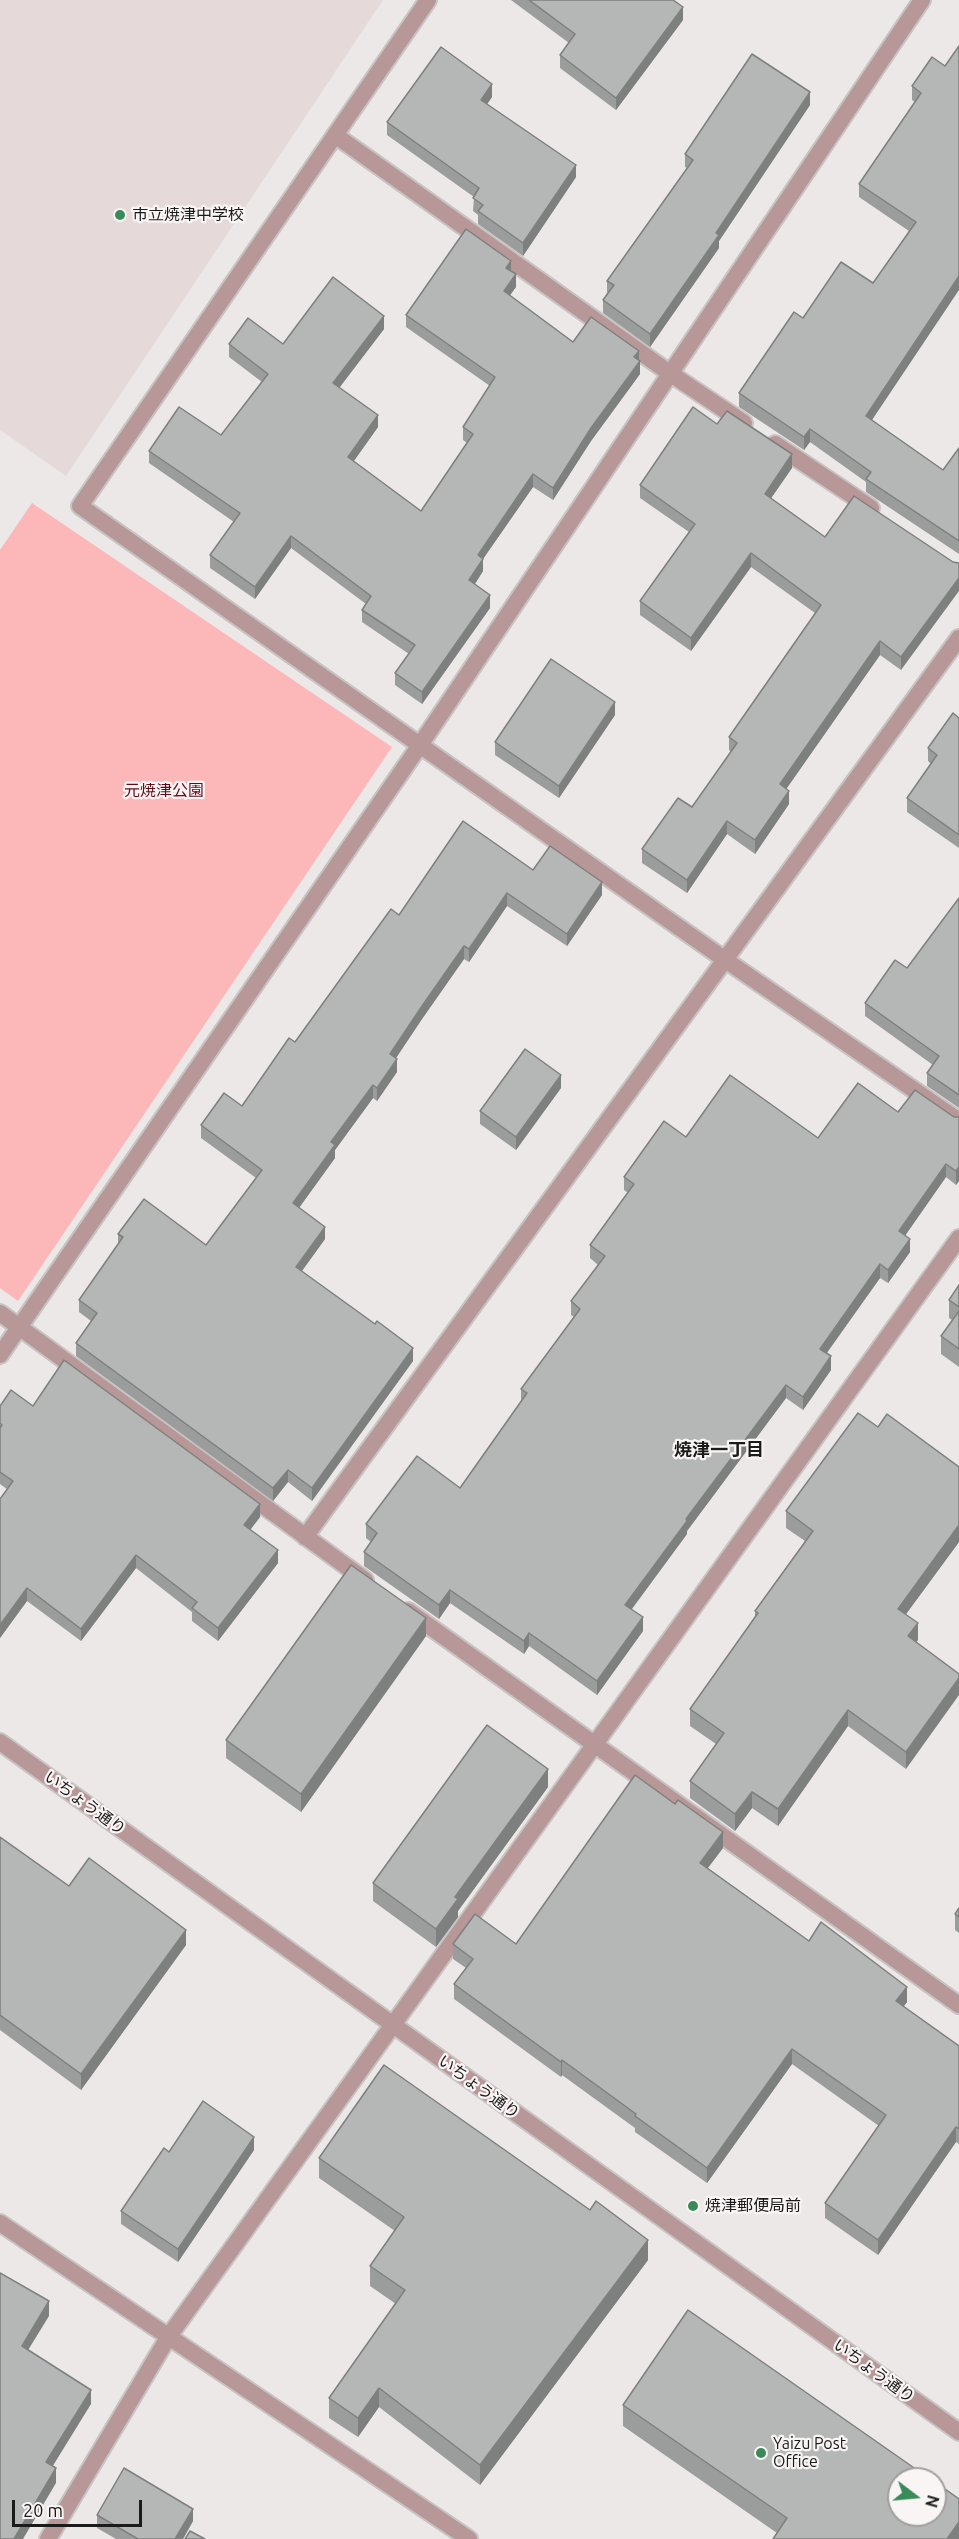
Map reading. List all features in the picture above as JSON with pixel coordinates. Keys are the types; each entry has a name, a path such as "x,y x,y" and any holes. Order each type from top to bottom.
{"street":[{"path":"428,0 80,506 724,959 959,1121"},
{"path":"0,1355 420,745 922,0"},
{"path":"335,135 671,374 889,520"},
{"path":"305,1538 959,638"},
{"path":"48,2539 169,2336 959,1238"},
{"path":"0,1313 305,1538 596,1743 959,2005"},
{"name":"いちょう通り","path":"0,1742 959,2432"},
{"path":"0,2223 469,2539"}],"shaded area":[{"name":"市立焼津中学校","path":"0,0 383,0 66,476 0,430"}],"green space":[{"name":"元焼津公園","path":"32,503 392,747 18,1301 0,1288 0,550"}],"building":[{"path":"529,0 673,0 683,7 616,98 560,55 575,34"},
{"path":"959,46 959,276 866,416 943,470 959,448 959,541 866,479 871,472 810,429 804,437 739,393 794,312 803,318 841,262 873,283 916,222 859,184 921,93 912,86 932,57 945,66"},
{"path":"441,47 492,84 481,100 576,165 523,243 478,211 483,205 473,198 479,188 387,122"},
{"path":"752,54 810,92 716,233 719,235 650,334 603,300 614,285 607,281 693,160 685,154"},
{"path":"466,229 511,261 506,268 516,274 504,291 573,342 591,317 639,351 634,357 640,361 591,428 553,488 533,474 478,555 483,559 469,580 490,595 422,692 395,673 415,645 362,610 371,596 291,536 255,587 210,555 240,513 149,451 179,407 221,435 268,374 229,344 248,318 283,344 333,277 384,316 333,383 378,415 348,457 421,511 473,434 463,427 495,377 406,315"},
{"path":"693,407 717,424 727,411 792,454 765,494 825,537 854,496 953,562 959,563 959,578 901,657 880,641 780,784 789,791 755,840 727,821 687,880 642,849 678,798 692,807 737,743 729,737 821,605 751,553 691,638 640,601 695,524 640,485"},
{"path":"551,659 615,702 559,786 495,742"},
{"path":"953,713 959,718 959,835 907,798 937,755 928,748"},
{"path":"463,821 533,870 550,846 602,882 567,934 507,893 469,949 464,946 422,1006 390,1054 397,1059 377,1088 373,1085 331,1142 335,1145 293,1203 325,1227 296,1267 375,1324 377,1321 413,1348 312,1488 288,1470 273,1488 76,1343 97,1313 79,1300 123,1237 118,1234 144,1199 206,1245 262,1170 201,1125 224,1093 242,1106 289,1038 295,1042 391,909 399,915"},
{"path":"959,898 959,1095 927,1073 939,1056 865,1003 895,960 907,968"},
{"path":"525,1049 561,1075 516,1137 480,1111"},
{"path":"730,1075 818,1138 858,1083 898,1112 915,1090 954,1117 959,1117 959,1167 956,1171 946,1164 899,1231 910,1239 888,1270 880,1264 820,1349 831,1356 803,1397 786,1385 625,1605 643,1617 597,1681 529,1633 524,1641 450,1590 439,1605 364,1552 377,1533 366,1524 417,1456 460,1488 527,1393 521,1389 580,1309 571,1301 605,1256 590,1245 634,1184 624,1177 664,1121 686,1137"},
{"path":"959,1285 959,1307 949,1300"},
{"path":"959,1311 959,1349 941,1336"},
{"path":"64,1360 260,1504 244,1525 278,1550 218,1628 192,1608 197,1602 136,1555 81,1629 27,1588 0,1625 0,1499 13,1481 0,1472 0,1428 2,1425 0,1406 11,1390 33,1406"},
{"path":"858,1413 878,1427 887,1414 959,1467 959,1525 898,1609 918,1623 908,1636 959,1674 959,1678 906,1752 848,1710 778,1809 752,1792 735,1814 690,1781 724,1733 690,1709 758,1613 755,1611 813,1531 786,1511"},
{"path":"351,1565 426,1618 301,1794 226,1740"},
{"path":"487,1725 548,1769 455,1897 458,1899 436,1929 373,1883"},
{"path":"635,1775 675,1804 678,1800 723,1832 700,1863 809,1941 821,1922 907,1987 896,2001 959,2046 959,2129 956,2127 878,2240 825,2203 886,2115 792,2049 707,2168 562,2060 561,2062 454,1984 473,1959 453,1944 475,1914 516,1944"},
{"path":"0,1837 69,1886 89,1858 186,1930 81,2074 0,2015"},
{"path":"384,2065 590,2210 596,2201 648,2240 480,2465 379,2388 358,2418 329,2398 405,2290 370,2266 404,2217 319,2158"},
{"path":"203,2101 254,2137 178,2249 121,2211 164,2148 169,2152"},
{"path":"0,2273 49,2301 22,2346 91,2390 46,2462 56,2468 14,2539 0,2539"},
{"name":"Yaizu Post Office","path":"688,2310 913,2467 887,2467 887,2527 947,2527 947,2490 959,2499 959,2522 947,2539 773,2539 787,2518 623,2405"},
{"path":"124,2468 193,2509 175,2539 138,2539 97,2515"},
{"path":"190,2531 205,2539 185,2539"}],"place":[{"name":"市立焼津中学校","path":"120,215"},
{"name":"焼津郵便局前","path":"693,2206"},
{"name":"Yaizu Post Office","path":"761,2453"}],"district":[{"name":"焼津一丁目","path":"719,1450"}]}
